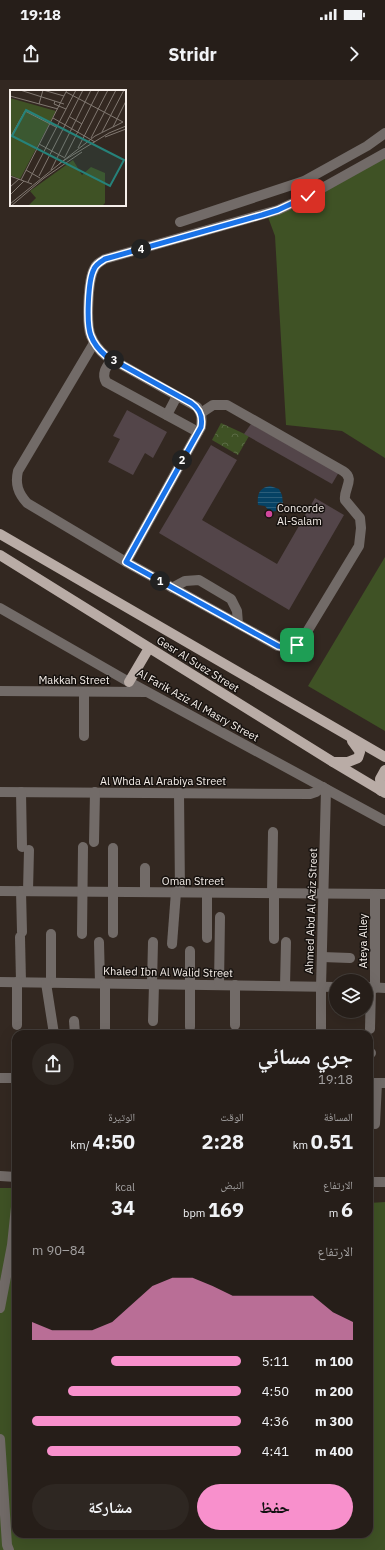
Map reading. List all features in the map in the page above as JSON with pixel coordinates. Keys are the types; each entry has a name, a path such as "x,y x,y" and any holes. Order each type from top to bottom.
{"main road":[{"name":"Gesr Al Suez Street","path":"0,534 348,737 385,757"},
{"name":"Gesr Al Suez Street","path":"0,555 383,792"},
{"path":"129,682 149,648"},
{"path":"333,762 354,760 360,756 358,747 348,737"},
{"path":"383,792 380,779 385,770"}],"street":[{"path":"180,222 304,181 367,146 385,133"},
{"path":"126,562 201,427 202,420 201,413 197,407 112,359 99,350 94,343 89,331 88,318 94,268 105,259 278,210 308,196 385,153"},
{"path":"94,343 18,471 16,480 17,489 21,497 27,503 126,562 278,646 285,648 297,645 302,640 357,550 361,523 357,514 347,505 345,500 345,491 350,480 346,473 227,405 213,405 201,413"},
{"path":"112,359 104,371 104,379 106,382 198,432"},
{"path":"167,415 177,396"},
{"path":"172,588 184,581 199,580 231,599 238,610 238,624"},
{"name":"Al Farik Aziz Al Masry Street","path":"0,608 129,682 385,821"},
{"name":"Makkah Street","path":"0,691 148,692"},
{"path":"84,692 84,736"},
{"name":"Al Whda Al Arabiya Street","path":"0,792 310,794 325,788"},
{"name":"Ahmed Abd Al Aziz Street","path":"321,1030 325,788"},
{"path":"17,1025 26,849 21,792"},
{"path":"94,842 95,792"},
{"path":"172,944 178,892 179,793"},
{"path":"273,832 274,939"},
{"path":"82,934 83,847"},
{"path":"113,848 113,934"},
{"path":"145,868 145,892"},
{"name":"Oman Street","path":"0,891 380,894"},
{"path":"207,893 207,938"},
{"name":"Ateya Alley","path":"370,1029 380,894"},
{"path":"219,985 220,917"},
{"path":"51,934 49,983 54,1030"},
{"path":"98,942 103,984 105,1030"},
{"path":"153,942 153,1021"},
{"path":"284,986 286,942"},
{"path":"190,951 190,1026"},
{"path":"322,957 350,958"},
{"name":"Khaled Ibn Al Walid Street","path":"0,982 329,987"},
{"path":"235,985 235,1025"},
{"path":"74,1021 75,1030"},
{"path":"0,1078 12,1078"},
{"path":"375,1124 377,1083"},
{"path":"0,1176 12,1176"},
{"path":"373,1182 385,1182"},
{"path":"0,1308 12,1245"},
{"path":"0,1439 7,1545 9,1550"}],"green space":[{"path":"385,158 385,458 342,431 286,425 275,236 268,217 295,208"},
{"path":"221,423 249,436 238,455 212,440"},
{"path":"385,557 385,731 308,686"},
{"path":"0,1188 12,1188 12,1538 373,1538 373,1203 385,1202 385,1550 0,1550"}],"water":[{"path":"270,486 279,489 282,495 283,504 276,511 270,512 265,506 258,505 258,495 263,488"}],"building":[{"path":"127,410 167,432 153,458 145,453 133,475 108,462 120,439 113,436"},
{"path":"251,424 339,472 332,484 244,434"},
{"path":"211,445 237,460 202,520 277,564 315,498 344,515 289,610 159,533"}],"place":[{"name":"Concorde Al-Salam","path":"269,514"}],"route":[{"path":"297,645 285,648 278,646 126,562 201,427 201,413 197,407 191,403 106,356 99,350 90,335 88,318 94,268 105,259 262,215 293,204 308,196"}]}
